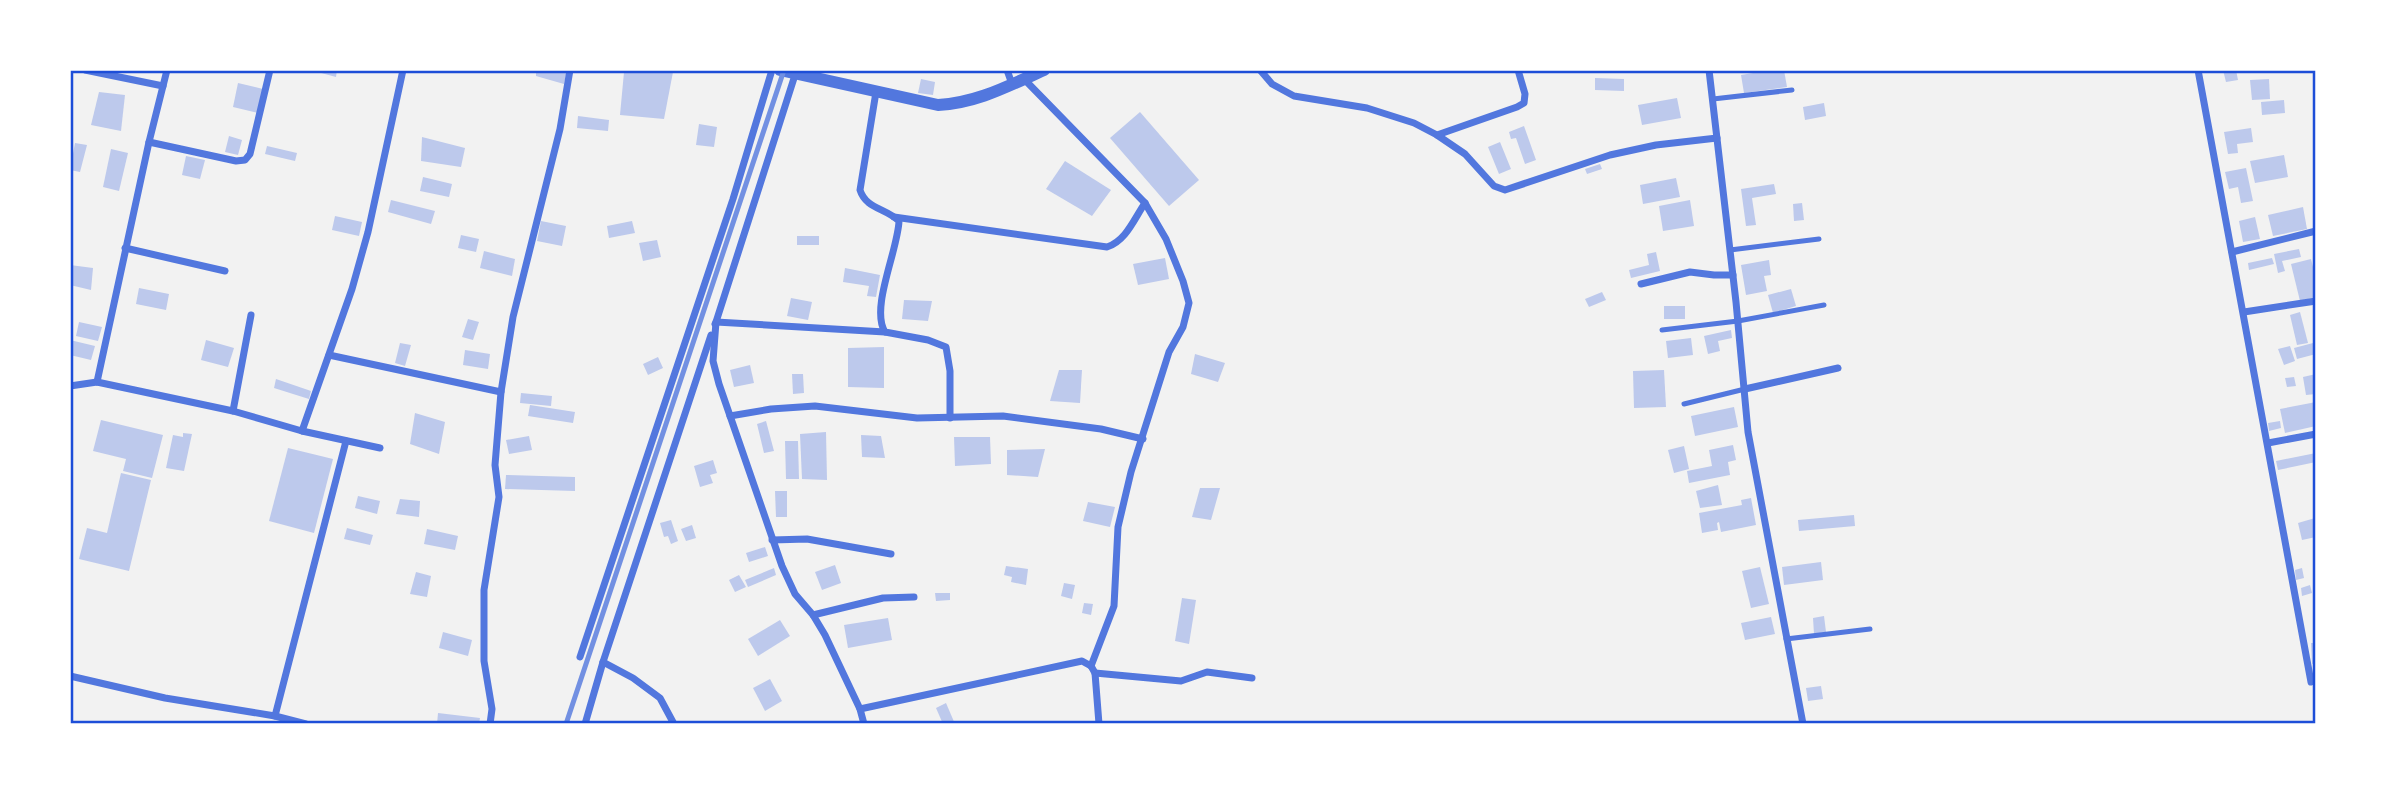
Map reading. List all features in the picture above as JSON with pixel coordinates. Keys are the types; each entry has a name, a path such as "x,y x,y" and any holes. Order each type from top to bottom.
{"street":[{"path":"85,70 163,86"},
{"path":"96,382 167,70"},
{"path":"149,142 236,161 245,160 250,154 270,70"},
{"path":"302,431 352,289 368,232 403,70"},
{"path":"490,724 492,709 484,662 484,590 499,496 495,465 501,392 513,317 561,129 570,70"},
{"path":"580,657 733,199 772,70"},
{"path":"780,70 923,102 947,104 973,101 993,94 1044,70"},
{"path":"1007,70 1145,203 1166,239 1189,303 1183,327 1169,352 1120,515 1114,606 1093,669 1099,724"},
{"path":"1260,70 1272,84 1294,96 1386,113 1414,123 1465,154 1494,186 1506,190 1610,155 1656,145 1717,138"},
{"path":"1437,135 1524,103 1525,94 1518,70"},
{"path":"1709,70 1754,468 1803,724"},
{"path":"2198,70 2311,682"},
{"path":"585,724 795,75"},
{"path":"876,92 860,190 866,201 899,221 881,309 881,326 885,332"},
{"path":"894,217 1107,247 1119,242 1145,203"},
{"path":"2232,251 2316,231"},
{"path":"125,248 225,271"},
{"path":"1641,284 1697,271 1733,275"},
{"path":"2244,312 2316,301"},
{"path":"233,411 250,314"},
{"path":"716,322 885,332 928,340 946,347 949,355 950,418"},
{"path":"716,322 713,361 772,540 795,594 813,615 825,635 860,709 864,724"},
{"path":"329,355 501,392"},
{"path":"1745,389 1838,368"},
{"path":"70,386 96,382 233,411 302,431 380,448"},
{"path":"730,416 815,406 950,418 1003,416 1101,429 1143,439"},
{"path":"2268,443 2316,434"},
{"path":"275,716 346,441"},
{"path":"772,540 807,539 891,554"},
{"path":"813,615 883,598 914,597"},
{"path":"860,709 1078,661 1093,669 1181,681 1207,672 1252,678"},
{"path":"603,662 633,678 660,698 674,724"},
{"path":"70,676 165,698 275,716 306,724"}],"lane":[{"path":"1713,99 1791,90"},
{"path":"1730,250 1819,240"},
{"path":"1662,330 1738,321 1824,305"},
{"path":"1684,404 1745,389"},
{"path":"1786,639 1870,629"}],"building":[{"path":"310,70 337,70 336,77"},
{"path":"536,70 567,70 564,84 536,76"},
{"path":"1784,70 1787,87 1744,93 1741,75"},
{"path":"2223,70 2236,70 2238,80 2226,82"},
{"path":"624,72 673,72 664,119 620,115"},
{"path":"1595,78 1624,79 1624,91 1595,90"},
{"path":"921,79 935,82 933,95 918,93"},
{"path":"2269,79 2270,99 2252,100 2250,80"},
{"path":"238,83 263,89 258,113 233,107"},
{"path":"99,92 125,95 121,131 91,125"},
{"path":"1677,98 1681,118 1642,125 1638,105"},
{"path":"2284,100 2285,113 2262,115 2261,102"},
{"path":"1824,103 1826,116 1805,120 1803,107"},
{"path":"1140,112 1199,180 1169,206 1110,138"},
{"path":"578,116 609,120 608,131 577,128"},
{"path":"699,124 717,127 714,147 696,145"},
{"path":"1524,126 1536,160 1525,164 1516,138 1511,139 1509,132"},
{"path":"2251,128 2253,142 2237,144 2238,153 2228,154 2224,132"},
{"path":"229,136 242,140 238,155 225,152"},
{"path":"422,137 465,148 461,167 421,161"},
{"path":"1500,142 1511,169 1499,174 1488,147"},
{"path":"75,143 87,145 80,172 70,170 70,158 72,159"},
{"path":"267,146 297,153 295,161 265,154"},
{"path":"111,149 128,153 119,191 103,187"},
{"path":"2284,155 2288,177 2255,183 2250,161"},
{"path":"186,156 205,160 200,179 182,175"},
{"path":"1065,161 1111,190 1092,216 1046,189"},
{"path":"1600,164 1602,169 1587,174 1585,169"},
{"path":"2246,168 2253,201 2241,203 2238,187 2229,189 2225,172"},
{"path":"423,177 452,184 449,197 420,191"},
{"path":"1676,178 1680,197 1643,204 1640,185"},
{"path":"1774,184 1776,194 1752,198 1756,225 1746,226 1741,189"},
{"path":"391,200 435,211 431,224 388,212"},
{"path":"1690,200 1694,226 1663,231 1659,206"},
{"path":"1802,203 1804,220 1794,221 1793,204"},
{"path":"2303,207 2307,229 2273,236 2268,215"},
{"path":"335,216 362,222 359,236 332,230"},
{"path":"2255,217 2260,239 2243,242 2239,221"},
{"path":"541,221 566,226 562,246 537,241"},
{"path":"632,221 635,233 609,238 607,226"},
{"path":"461,235 479,239 476,252 458,248"},
{"path":"797,236 819,236 819,245 797,245"},
{"path":"657,240 661,257 643,261 639,243"},
{"path":"2299,249 2301,257 2282,261 2285,271 2278,273 2274,254"},
{"path":"484,251 515,259 512,276 480,268"},
{"path":"1656,252 1660,271 1631,278 1629,270 1649,265 1647,254"},
{"path":"1165,258 1169,279 1138,285 1133,264"},
{"path":"2272,258 2274,264 2249,270 2248,263"},
{"path":"2311,259 2316,279 2316,297 2300,301 2291,264"},
{"path":"1769,260 1771,275 1764,276 1767,291 1746,295 1741,265"},
{"path":"70,265 93,268 91,290 70,285"},
{"path":"845,268 880,275 876,297 867,296 869,286 843,282"},
{"path":"139,288 169,294 166,310 136,304"},
{"path":"1791,289 1796,306 1773,313 1768,295"},
{"path":"1602,292 1606,300 1589,307 1585,299"},
{"path":"791,298 812,302 808,320 787,316"},
{"path":"904,300 932,301 928,321 902,319"},
{"path":"1664,306 1685,306 1685,319 1664,319"},
{"path":"2300,312 2308,343 2297,345 2290,315"},
{"path":"468,319 479,322 473,340 462,337"},
{"path":"79,322 102,327 98,341 76,336"},
{"path":"1731,330 1732,338 1718,341 1720,351 1708,354 1704,336"},
{"path":"1691,338 1693,355 1668,358 1666,341"},
{"path":"70,340 95,346 91,360 70,355"},
{"path":"206,340 234,348 228,367 201,360"},
{"path":"400,343 411,345 405,366 395,363"},
{"path":"2313,343 2316,354 2297,359 2294,348"},
{"path":"2290,346 2295,361 2284,365 2278,349"},
{"path":"884,347 884,388 848,387 848,348"},
{"path":"465,350 490,354 488,369 463,365"},
{"path":"1195,354 1225,363 1218,382 1191,374"},
{"path":"658,357 663,368 648,375 643,364"},
{"path":"750,365 754,383 734,387 730,370"},
{"path":"1059,370 1082,370 1080,403 1050,401"},
{"path":"1664,370 1666,407 1634,408 1633,371"},
{"path":"792,374 803,374 804,393 793,394"},
{"path":"2316,374 2316,394 2306,395 2303,377"},
{"path":"2294,377 2296,386 2287,387 2285,378"},
{"path":"276,379 311,391 309,399 274,388"},
{"path":"521,393 552,396 551,406 520,403"},
{"path":"2316,402 2316,426 2285,433 2280,409"},
{"path":"530,405 575,412 573,423 528,416"},
{"path":"1734,407 1738,427 1695,436 1691,416"},
{"path":"415,413 445,422 439,454 410,444"},
{"path":"101,420 163,435 152,478 123,471 126,459 93,451"},
{"path":"766,421 774,451 764,453 757,424"},
{"path":"2280,421 2281,428 2269,431 2268,423"},
{"path":"826,432 827,480 802,479 800,434"},
{"path":"183,433 192,434 184,471 166,468 173,435 183,437"},
{"path":"861,435 881,436 885,458 862,457"},
{"path":"529,436 532,450 509,454 506,440"},
{"path":"954,437 990,437 991,464 955,466"},
{"path":"785,441 798,441 799,479 786,479"},
{"path":"1733,445 1736,460 1728,462 1730,475 1689,483 1687,471 1712,466 1709,450"},
{"path":"1684,446 1689,469 1674,473 1668,450"},
{"path":"288,448 333,459 314,533 269,521"},
{"path":"1045,449 1038,477 1007,475 1007,450"},
{"path":"2316,453 2316,462 2278,470 2276,461"},
{"path":"713,460 717,473 710,475 713,483 700,487 694,466"},
{"path":"121,473 151,480 129,571 79,559 87,528 107,533"},
{"path":"506,475 575,477 575,491 505,489"},
{"path":"1718,485 1722,505 1700,508 1696,491"},
{"path":"1200,488 1220,488 1211,520 1192,517"},
{"path":"775,491 787,491 787,517 776,517"},
{"path":"358,496 380,501 377,514 355,508"},
{"path":"1751,498 1756,525 1721,532 1719,522 1718,530 1702,533 1699,513 1742,505 1741,500"},
{"path":"400,499 420,501 419,517 396,514"},
{"path":"1088,502 1115,507 1110,527 1083,521"},
{"path":"1854,515 1855,526 1799,531 1798,520"},
{"path":"2315,518 2316,537 2302,540 2298,523"},
{"path":"671,520 678,541 671,544 668,536 664,537 660,523"},
{"path":"692,525 696,538 686,541 681,529"},
{"path":"347,528 373,535 370,545 344,539"},
{"path":"427,529 458,536 455,550 424,544"},
{"path":"765,547 768,556 749,562 746,553"},
{"path":"1821,562 1823,580 1784,585 1782,567"},
{"path":"835,565 841,583 822,590 815,572"},
{"path":"1006,566 1028,569 1026,585 1011,582 1012,577 1004,575"},
{"path":"1760,567 1769,604 1751,608 1742,571"},
{"path":"774,568 776,575 748,587 745,580"},
{"path":"2302,568 2304,578 2296,580 2295,570"},
{"path":"416,572 431,576 427,597 410,594"},
{"path":"739,575 746,587 735,592 729,580"},
{"path":"1064,583 1075,585 1072,599 1061,596"},
{"path":"2310,585 2312,593 2302,596 2301,588"},
{"path":"935,593 950,593 950,600 936,601"},
{"path":"1182,598 1196,600 1189,644 1175,641"},
{"path":"1084,603 1093,604 1091,615 1082,613"},
{"path":"1824,616 1826,632 1814,634 1813,618"},
{"path":"1771,617 1775,634 1745,640 1741,623"},
{"path":"888,618 892,640 848,648 844,625"},
{"path":"780,620 790,636 758,656 748,639"},
{"path":"443,632 472,640 468,656 439,648"},
{"path":"2311,643 2316,643 2316,663 2312,664"},
{"path":"770,679 782,701 765,711 753,688"},
{"path":"1821,686 1823,699 1808,701 1806,688"},
{"path":"946,703 955,724 943,724 936,708"},
{"path":"438,713 480,718 479,724 437,724"}],"railway":[{"path":"566,724 784,70"}]}
